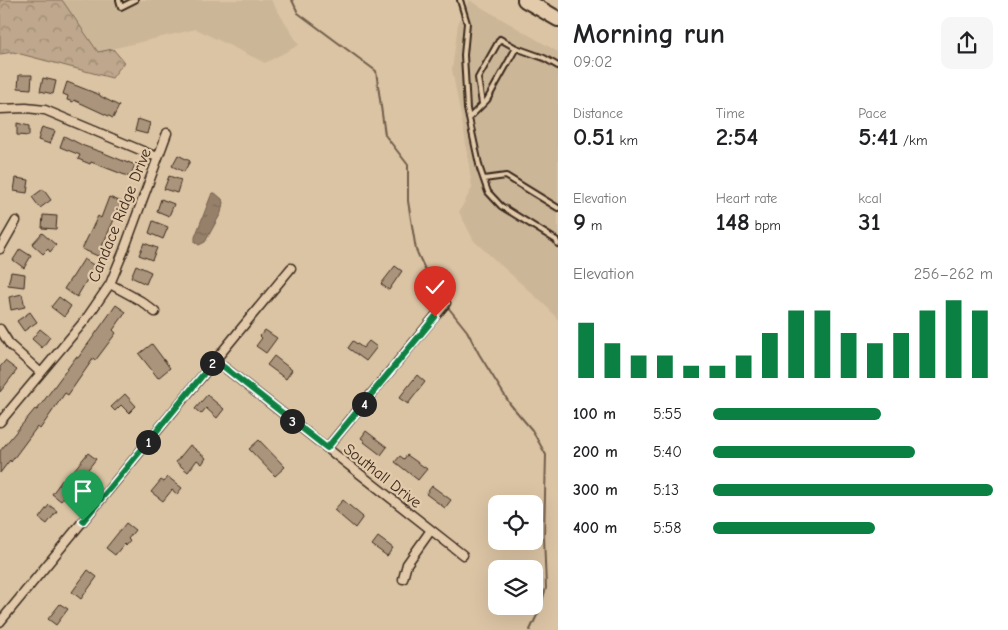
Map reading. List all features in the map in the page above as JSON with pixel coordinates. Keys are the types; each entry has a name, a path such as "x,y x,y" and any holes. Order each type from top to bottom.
{"highway":[{"path":"525,0 558,19"}],"street":[{"path":"0,109 26,108 44,110 157,157"},
{"name":"Candace Ridge Drive","path":"0,422 86,319 110,284 167,133"},
{"path":"0,249 16,221"},
{"path":"0,622 291,268"},
{"path":"110,284 141,301 155,312"},
{"path":"327,448 446,303"},
{"path":"0,329 10,345 40,373"},
{"name":"Southall Drive","path":"215,360 464,555"},
{"path":"403,579 407,564 431,530"}],"lane":[{"path":"118,0 121,7 134,0"},
{"path":"460,0 467,23 464,55 467,109 488,192 501,206 556,240 558,244"},
{"path":"482,104 478,78 500,39 558,66"},
{"path":"469,118 487,100 516,48"},
{"path":"484,179 506,176 558,208"}],"shaded area":[{"path":"62,0 271,0 299,45 265,63 196,29 98,52"},
{"path":"469,0 558,52 558,320 548,308 474,241 459,212 472,188 465,137 452,70 458,24"}],"green space":[{"path":"0,0 62,0 98,52 113,49 124,62 112,78 13,52 0,54"}],"water":[{"path":"212,193 215,193 222,199 221,213 205,242 199,245 195,242 195,237"}],"building":[{"path":"19,75 32,75 31,89 18,88"},
{"path":"43,78 56,81 53,94 40,91"},
{"path":"67,82 100,95 119,106 113,118 74,100 73,102 67,100 68,96 63,94"},
{"path":"138,119 150,123 147,134 135,131"},
{"path":"17,123 29,126 29,136 17,135"},
{"path":"42,127 55,131 50,144 38,140"},
{"path":"64,136 84,146 135,165 130,177 78,159 80,155 60,147"},
{"path":"178,155 190,161 184,172 172,166"},
{"path":"169,176 181,180 177,193 164,189"},
{"path":"16,178 29,180 27,193 14,191"},
{"path":"43,189 51,200 40,208 32,197"},
{"path":"109,197 122,202 103,244 101,250 104,251 100,257 82,249 98,216 101,218"},
{"path":"161,199 174,204 169,216 157,211"},
{"path":"43,215 57,216 56,229 42,228"},
{"path":"153,221 168,227 163,239 149,233"},
{"path":"42,233 56,245 50,252 48,249 43,254 32,244"},
{"path":"144,243 157,248 152,260 139,255"},
{"path":"20,249 31,256 24,268 13,260"},
{"path":"84,259 95,266 77,297 64,289"},
{"path":"136,265 151,272 146,284 131,277"},
{"path":"395,266 402,271 389,290 381,284"},
{"path":"11,272 25,274 24,287 8,285"},
{"path":"22,294 25,307 11,310 9,297"},
{"path":"59,297 71,306 64,317 51,307"},
{"path":"116,305 126,312 113,330 116,333 95,361 93,359 68,395 65,393 40,429 37,427 11,462 10,460 0,473 0,451 35,409 37,410"},
{"path":"30,312 37,322 24,331 17,321"},
{"path":"40,329 50,337 42,348 32,339"},
{"path":"265,330 277,338 266,353 256,346"},
{"path":"353,341 363,348 369,341 377,347 366,361 348,348"},
{"path":"152,344 170,368 158,378 139,354"},
{"path":"274,356 292,370 286,379 267,365"},
{"path":"5,361 17,370 0,392 0,367"},
{"path":"417,375 425,382 408,404 399,398"},
{"path":"125,394 136,406 129,413 121,405 115,411 111,407"},
{"path":"207,395 224,409 217,418 206,408 201,414 195,409"},
{"path":"366,431 387,447 381,455 361,438"},
{"path":"259,440 285,467 275,476 249,449"},
{"path":"190,445 206,458 202,464 197,460 188,472 176,462"},
{"path":"88,453 96,459 82,477 74,470"},
{"path":"407,455 427,469 418,480 395,462 400,456 404,459"},
{"path":"168,477 182,488 177,494 172,490 163,501 151,492 161,480 164,482"},
{"path":"63,479 73,487 61,501 52,494"},
{"path":"432,486 451,500 445,508 426,494"},
{"path":"343,500 363,517 355,528 334,510"},
{"path":"49,505 57,511 47,524 39,518"},
{"path":"126,523 135,530 128,539 130,541 126,546 124,544 115,555 106,548"},
{"path":"378,537 393,548 387,556 372,545"},
{"path":"88,570 97,577 81,599 72,592"},
{"path":"60,604 68,609 56,625 48,619"}],"waterway":[{"path":"292,0 298,13 376,71 385,135 408,165 408,201 416,250 429,278 445,302"},
{"path":"447,306 467,331 510,404 532,430 546,455 544,536 546,588 539,611 530,630"}],"route":[{"path":"83,521 215,360 327,448 435,317"}]}
